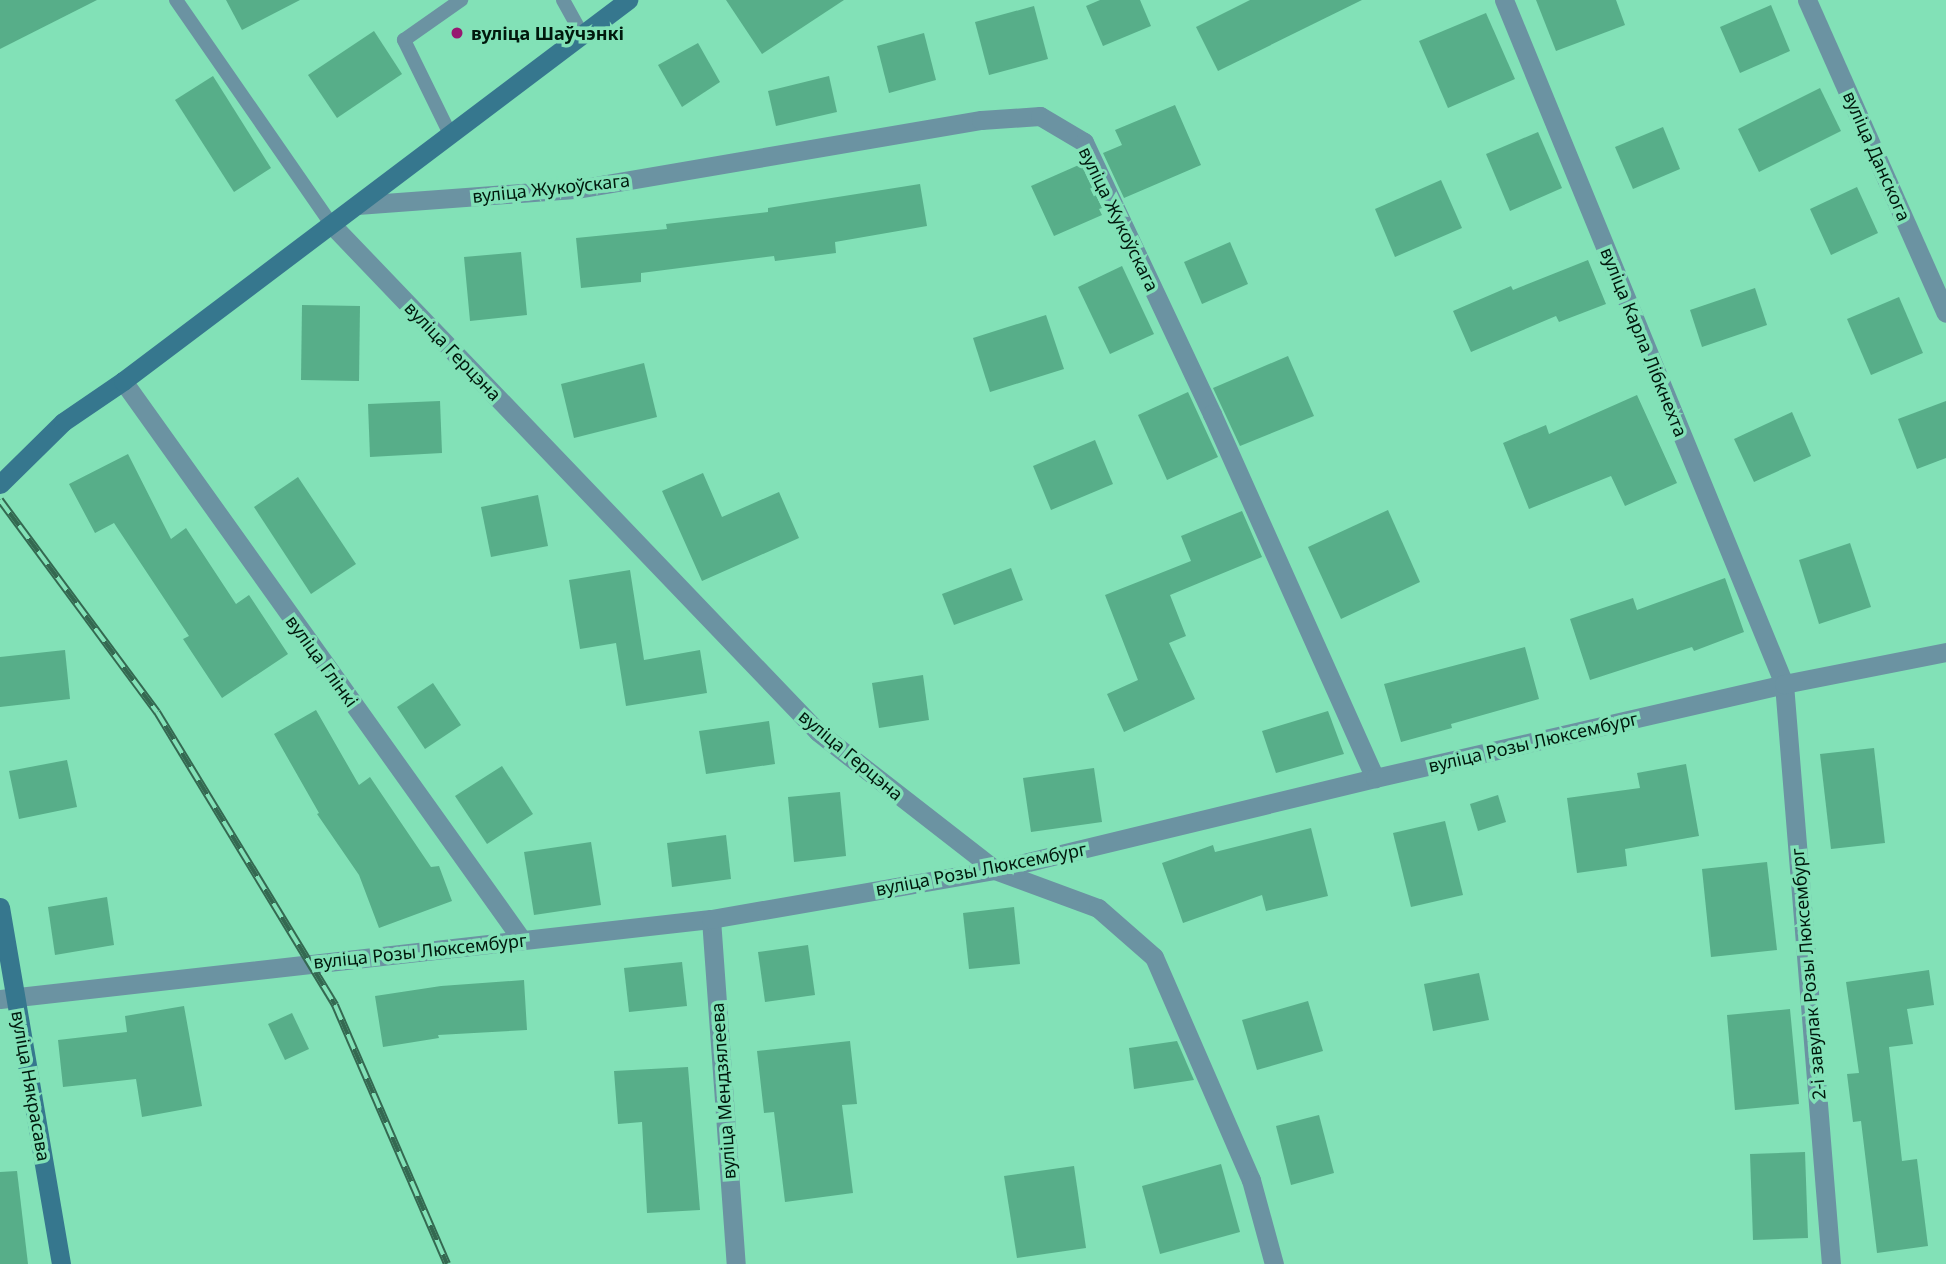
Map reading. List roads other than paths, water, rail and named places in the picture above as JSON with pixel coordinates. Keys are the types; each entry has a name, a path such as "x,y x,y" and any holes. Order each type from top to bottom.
{"main road":[{"path":"0,484 63,422 123,381 332,225 628,0"},
{"name":"вуліца Някрасава","path":"0,907 8,997 61,1264"}],"street":[{"name":"вуліца Карла Лібкнехта","path":"1504,0 1784,684"},
{"name":"вуліца Данскога","path":"1807,0 1946,313"},
{"name":"вуліца Жукоўскага","path":"357,205 577,189 981,120 1040,116 1084,142 1212,414 1375,778"},
{"name":"вуліца Герцэна","path":"332,225 818,732 995,870 1098,908 1154,957 1251,1180 1274,1264"},
{"name":"вуліца Глінкі","path":"123,381 522,940"},
{"name":"вуліца Розы Люксембург","path":"8,997 711,919 995,870 1375,778 1784,684 1946,652"},
{"name":"2-і завулак Розы Люксембург","path":"1784,684 1831,1264"},
{"name":"вуліца Мендзялеева","path":"711,919 736,1264"}],"lane":[{"path":"176,0 332,225"},
{"path":"450,134 404,40 461,0"},
{"path":"563,0 582,34"}],"railway":[{"path":"0,500 157,712 335,1005 447,1264"}],"place":[{"name":"вуліца Шаўчэнкі","path":"457,33"}]}
